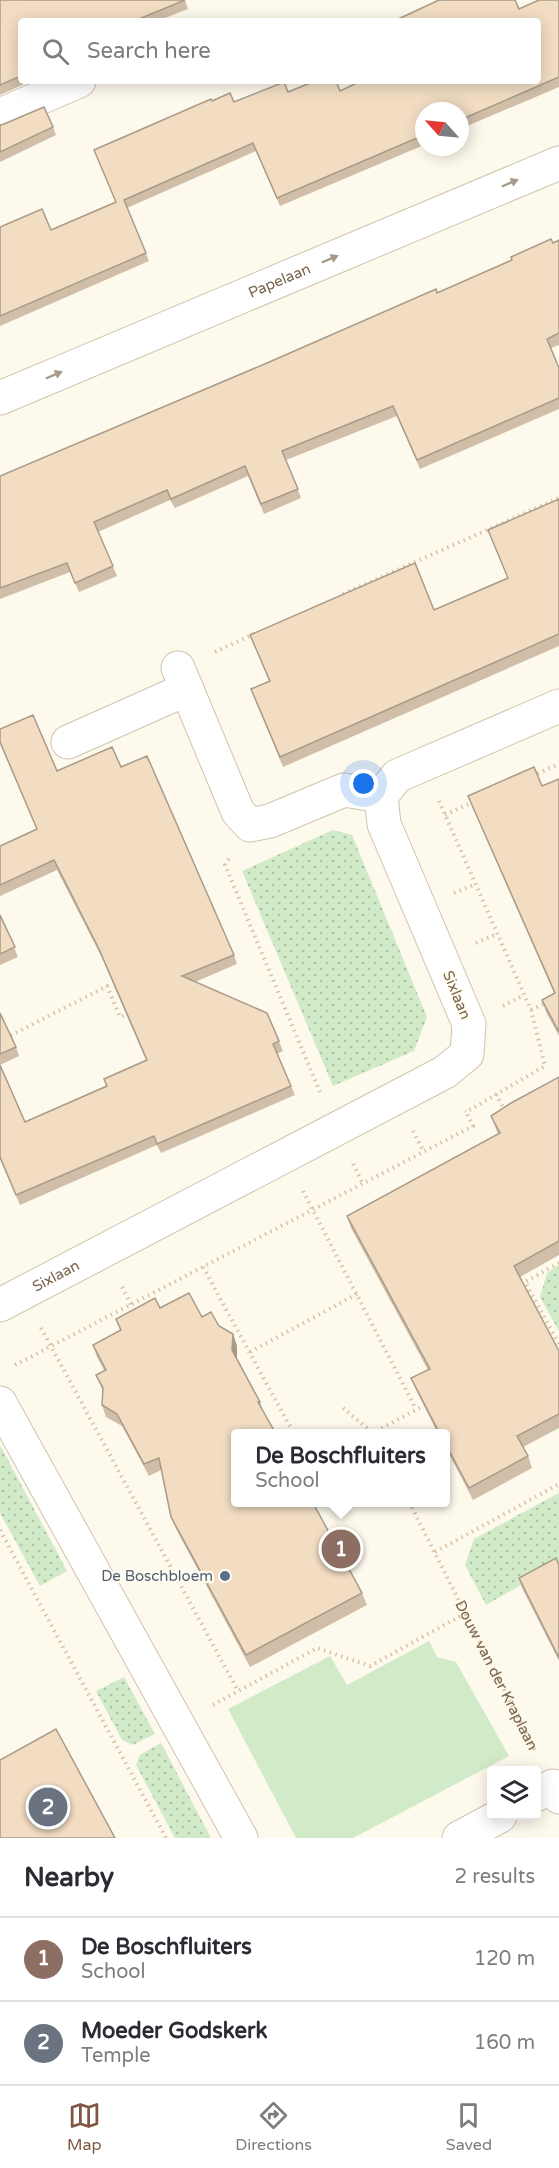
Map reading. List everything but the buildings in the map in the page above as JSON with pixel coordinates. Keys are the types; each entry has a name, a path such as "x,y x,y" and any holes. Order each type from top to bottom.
{"street":[{"path":"0,115 72,84"},
{"name":"Papelaan","path":"0,398 559,163"},
{"path":"68,742 183,679 238,812 250,825 270,821 344,790 381,796 397,776 559,706"},
{"name":"Sixlaan","path":"11,1299 445,1072 466,1054 470,1023 384,824 381,796"},
{"path":"0,1403 241,1838"},
{"path":"459,1838 491,1820"}],"path":[{"path":"341,595 559,498"},
{"path":"183,679 254,634"},
{"path":"523,780 559,764"},
{"path":"445,815 474,802"},
{"path":"250,825 225,865 335,1129"},
{"path":"0,1041 107,987 120,1017 140,1009"},
{"path":"531,1010 550,1001"},
{"path":"496,1094 510,1119"},
{"path":"10,1368 473,1126 466,1112"},
{"path":"285,1156 416,1409"},
{"path":"559,1263 525,1282 559,1344"},
{"path":"203,1267 291,1429"},
{"path":"250,1352 357,1294"},
{"path":"11,1299 51,1347 238,1691"},
{"path":"545,1341 554,1336"},
{"path":"379,1429 423,1406"},
{"path":"343,1408 367,1429"},
{"path":"411,1507 435,1552 559,1484"},
{"path":"0,1530 166,1838"},
{"name":"Douw van der Kraplaan","path":"435,1552 550,1793"},
{"path":"178,1724 317,1648 370,1665 466,1613"}],"green space":[{"path":"333,830 352,835 427,1017 414,1051 333,1086 242,871"},
{"path":"559,1265 559,1331 540,1297 547,1273"},
{"path":"0,1445 67,1571 40,1586 0,1513"},
{"path":"559,1493 559,1563 486,1605 465,1565 474,1539"},
{"path":"429,1641 437,1657 456,1662 509,1756 353,1838 296,1838 228,1709 330,1656 347,1685"},
{"path":"124,1677 155,1734 133,1745 122,1740 96,1691"},
{"path":"161,1743 211,1838 175,1838 136,1765 140,1755"}],"place":[{"name":"De Boschfluiters","path":"341,1549"},
{"name":"De Boschbloem","path":"225,1576"},
{"name":"Moeder Godskerk","path":"48,1807"}]}
